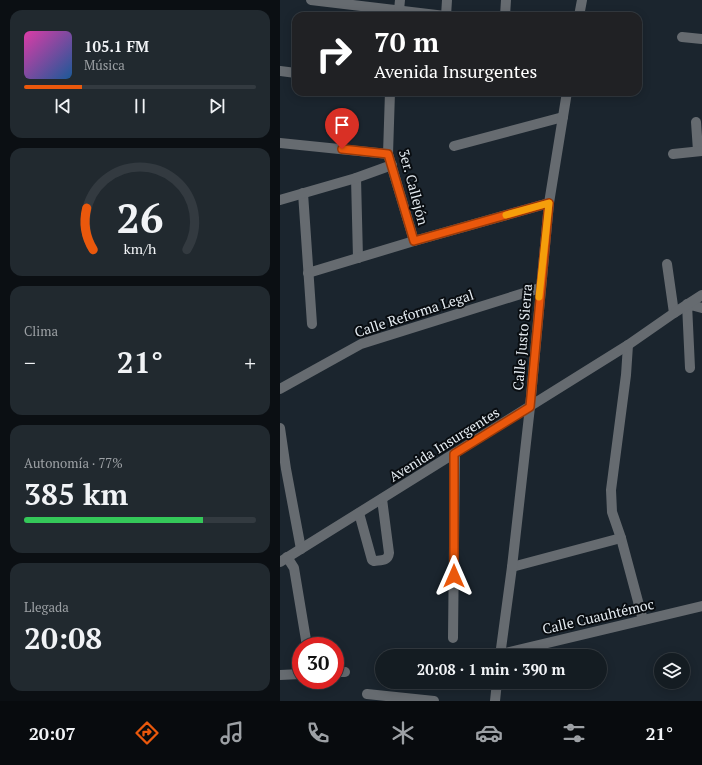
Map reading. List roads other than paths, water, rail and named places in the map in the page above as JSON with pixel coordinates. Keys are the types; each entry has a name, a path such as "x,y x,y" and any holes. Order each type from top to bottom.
{"street":[{"path":"311,0 416,12"},
{"path":"446,12 447,0"},
{"path":"505,12 506,0"},
{"path":"580,12 582,0"},
{"path":"682,37 702,39"},
{"path":"280,71 292,72"},
{"name":"3er. Callejón","path":"390,96 388,154 414,241"},
{"name":"Calle Justo Sierra","path":"502,649 530,407 549,203 566,96"},
{"path":"454,146 563,117"},
{"path":"673,154 700,151 696,122"},
{"path":"280,143 388,154"},
{"path":"280,200 356,178 392,165"},
{"path":"356,178 358,258"},
{"path":"303,193 312,324"},
{"path":"308,273 549,203"},
{"path":"667,264 674,313"},
{"name":"Calle Reforma Legal","path":"280,389 361,344 540,288"},
{"name":"Avenida Insurgentes","path":"284,560 628,345 702,295"},
{"path":"690,368 687,304 702,308"},
{"path":"628,345 626,375 611,490 612,512 621,538 643,620"},
{"path":"280,428 283,471 301,549"},
{"path":"453,638 454,454"},
{"path":"359,513 372,560 386,559 389,557 389,553 382,499"},
{"path":"512,567 621,538"},
{"path":"284,560 294,568 306,637"},
{"name":"Calle Cuauhtémoc","path":"525,649 702,606"},
{"path":"280,675 292,674"},
{"path":"495,701 496,689"},
{"path":"367,694 434,701"}]}
